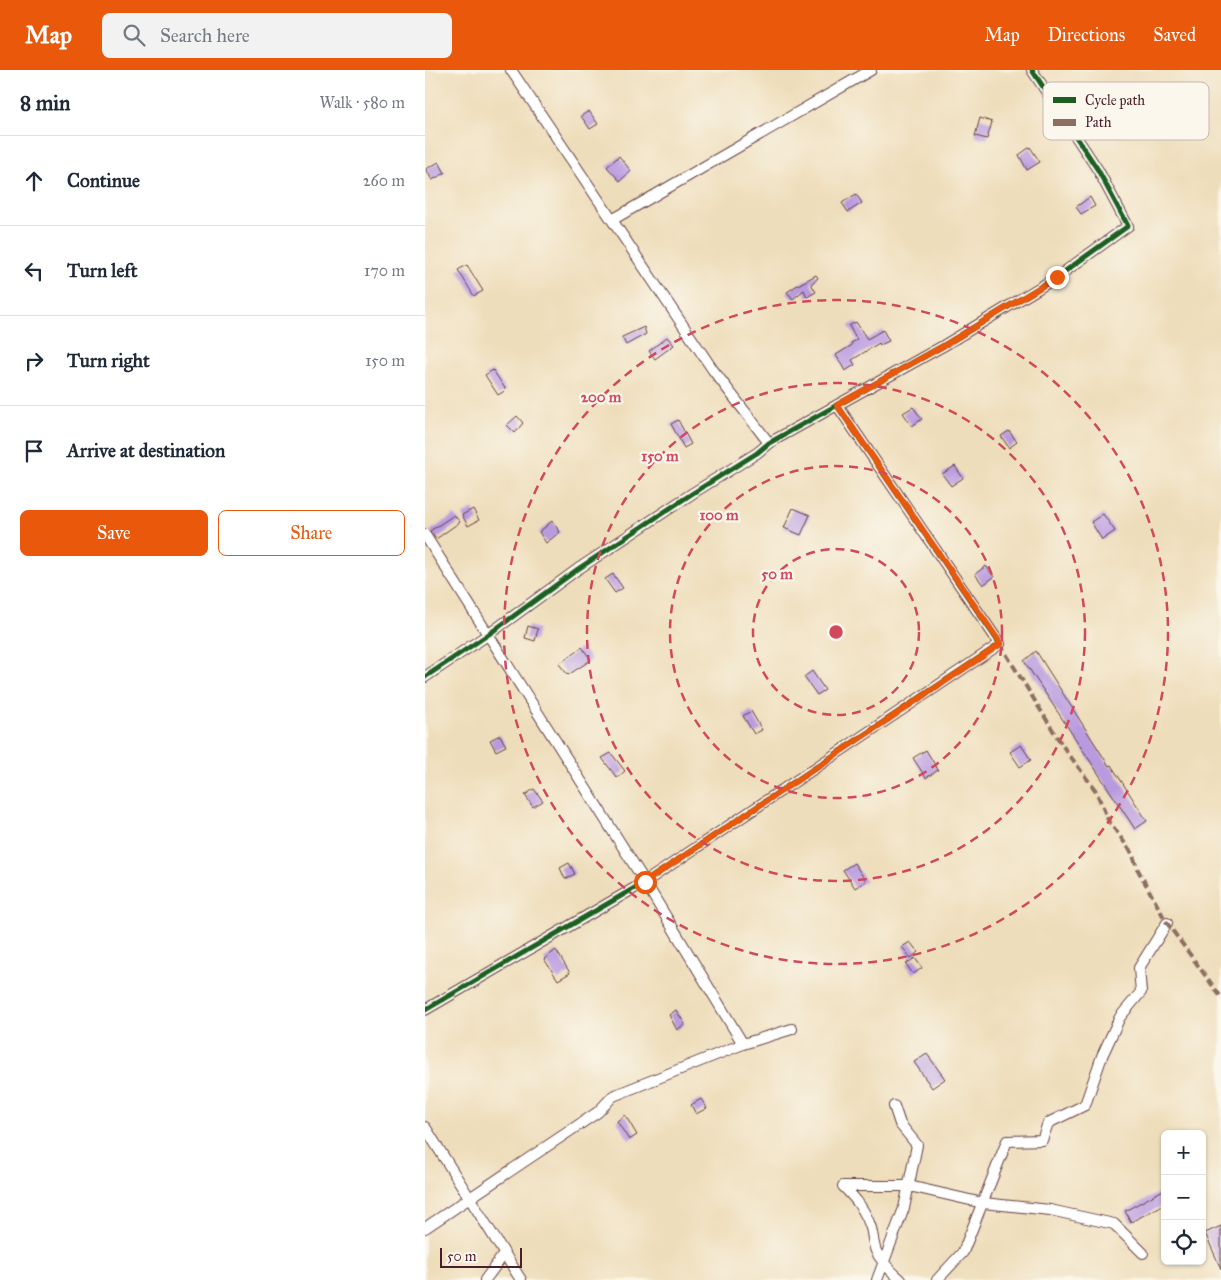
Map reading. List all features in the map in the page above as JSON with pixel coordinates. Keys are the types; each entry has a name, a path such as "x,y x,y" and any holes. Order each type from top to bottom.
{"street":[{"path":"511,70 713,370 769,443"},
{"path":"612,220 871,70"},
{"path":"1031,70 1043,88"},
{"path":"425,676 489,634 578,569 693,492 757,453 769,443 943,346 1057,277 1128,226 1097,170 1077,140"},
{"path":"425,1010 645,882 1001,644 837,405"},
{"path":"425,535 645,882 743,1044"},
{"path":"937,1280 963,1252 1007,1141 1042,1140 1047,1122 1085,1105 1101,1056 1120,1017 1141,992 1139,968 1167,923"},
{"path":"425,1228 597,1112 613,1096 743,1044 793,1029"},
{"path":"877,1280 904,1208 917,1145 900,1124 895,1106"},
{"path":"425,1127 521,1280"},
{"path":"901,1280 883,1262 875,1250 865,1212 843,1186 909,1186 983,1203 1051,1210 1115,1224 1143,1253"},
{"path":"485,1280 504,1254"}],"building":[{"path":"589,111 598,124 590,129 581,116"},
{"path":"980,118 992,122 987,139 975,136"},
{"path":"1030,147 1040,162 1027,170 1019,155"},
{"path":"619,156 631,171 620,181 607,167"},
{"path":"439,162 445,173 432,180 426,169"},
{"path":"856,194 862,203 848,212 842,203"},
{"path":"1090,197 1095,206 1081,214 1076,207"},
{"path":"467,265 483,291 474,296 458,270"},
{"path":"816,275 818,278 811,284 816,292 807,297 804,290 793,299 787,292 796,286"},
{"path":"856,322 867,339 883,330 889,341 880,345 879,343 852,360 855,365 845,371 836,355 857,340 849,326"},
{"path":"644,327 646,334 626,345 622,337"},
{"path":"667,337 674,345 655,359 649,351"},
{"path":"493,370 506,390 498,395 485,375"},
{"path":"913,407 922,419 912,426 903,413"},
{"path":"517,416 523,423 515,433 507,425"},
{"path":"678,420 691,444 684,448 671,424"},
{"path":"1009,431 1017,442 1009,448 1001,436"},
{"path":"955,466 963,478 951,486 942,474"},
{"path":"793,508 810,515 801,535 784,528"},
{"path":"473,509 479,520 468,526 462,515"},
{"path":"1103,514 1115,531 1102,540 1091,522"},
{"path":"454,515 460,522 436,539 430,531"},
{"path":"552,521 560,532 546,543 539,532"},
{"path":"986,566 994,577 983,585 975,574"},
{"path":"613,574 623,588 615,593 605,579"},
{"path":"528,626 538,629 535,641 525,638"},
{"path":"582,647 591,660 568,675 559,664"},
{"path":"1036,651 1109,766 1111,765 1147,821 1135,829 1024,661"},
{"path":"812,671 825,690 817,695 804,677"},
{"path":"751,711 762,730 754,734 743,716"},
{"path":"500,735 506,746 496,751 490,740"},
{"path":"1021,745 1031,760 1020,767 1010,752"},
{"path":"926,750 938,770 926,778 913,758"},
{"path":"611,753 625,771 617,778 602,758"},
{"path":"534,789 543,801 533,807 525,795"},
{"path":"569,863 575,874 565,879 560,868"},
{"path":"854,863 866,881 855,888 843,870"},
{"path":"910,942 918,952 911,958 902,947"},
{"path":"556,950 570,973 558,980 544,959"},
{"path":"915,958 922,968 913,974 906,964"},
{"path":"676,1010 685,1024 677,1030 669,1015"},
{"path":"927,1054 945,1079 932,1088 914,1062"},
{"path":"701,1099 707,1108 696,1114 691,1105"},
{"path":"625,1115 637,1135 629,1140 617,1121"},
{"path":"1161,1191 1161,1206 1131,1222 1125,1211"},
{"path":"1221,1226 1221,1269 1206,1235 1206,1233"}],"marked path":[{"path":"1000,644 1062,745 1096,791 1108,820 1132,853 1138,870 1167,923 1221,997"}],"cycle path":[{"path":"1032,70 1043,87"},
{"path":"425,677 489,634 578,569 757,453 769,443 943,346 1057,277 1128,226 1098,170 1078,140"},
{"path":"425,1010 645,882 1000,644 837,405"}],"route":[{"path":"645,882 1001,644 837,405 943,346 1057,277"}]}
